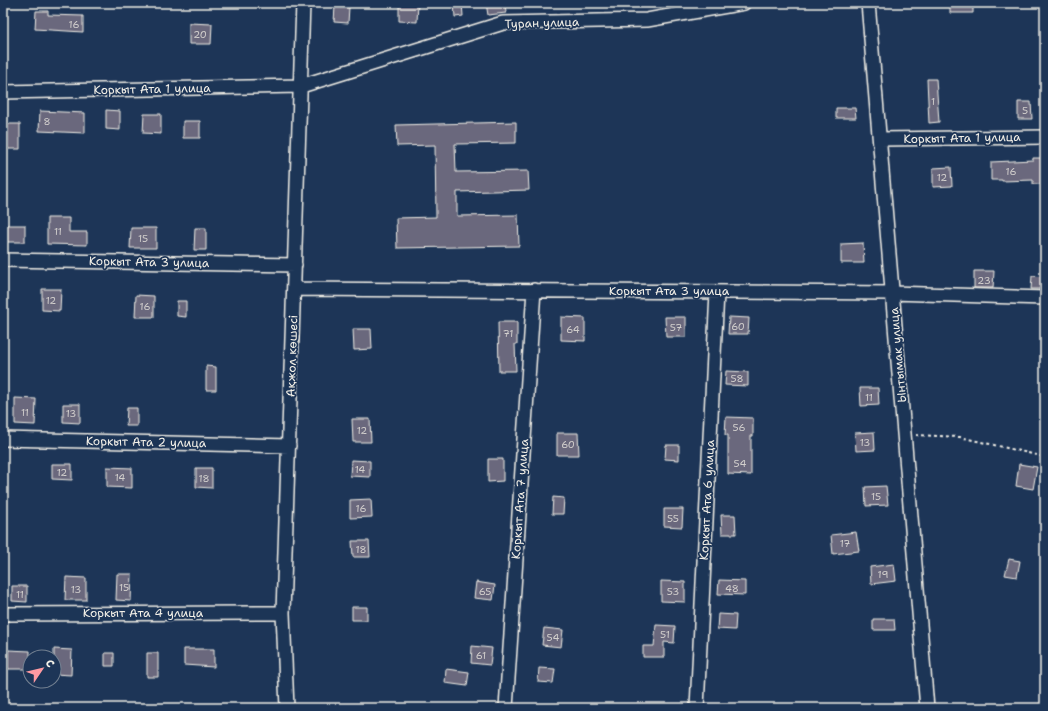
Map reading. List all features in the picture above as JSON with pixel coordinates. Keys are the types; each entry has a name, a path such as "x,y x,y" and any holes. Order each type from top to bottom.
{"street":[{"name":"Ақжол көшесі","path":"286,708 283,613 303,3"},
{"name":"Туран улица","path":"300,86 503,23 647,20 744,3"},
{"name":"Ынтымак улица","path":"868,3 927,708"},
{"name":"Коркыт Ата 1 улица","path":"3,92 300,86"},
{"name":"Коркыт Ата 1 улица","path":"880,139 1045,137"},
{"name":"Коркыт Ата 3 улица","path":"3,260 295,265"},
{"name":"Коркыт Ата 3 улица","path":"294,289 893,293 1045,298"},
{"name":"Коркыт Ата 7 улица","path":"506,708 534,290"},
{"name":"Коркыт Ата 6 улица","path":"697,708 717,292"},
{"name":"Коркыт Ата 2 улица","path":"3,439 289,446"},
{"name":"Коркыт Ата 4 улица","path":"3,614 283,613"}],"path":[{"path":"905,435 960,437 1045,457"}],"building":[{"path":"399,3 418,3 417,22 399,21"},
{"path":"454,3 462,3 463,16 455,17"},
{"path":"486,3 505,3 506,13 488,15"},
{"path":"950,3 973,3 973,13 950,13"},
{"path":"335,6 349,7 348,23 334,22"},
{"path":"36,11 48,11 48,15 83,16 83,32 35,29"},
{"path":"189,23 212,24 211,44 189,44"},
{"path":"927,79 936,79 939,122 929,123"},
{"path":"1018,102 1031,102 1032,119 1018,119"},
{"path":"836,108 855,108 856,118 836,118"},
{"path":"106,110 120,111 120,130 106,129"},
{"path":"40,111 85,113 85,133 39,131"},
{"path":"144,114 161,114 161,134 143,133"},
{"path":"183,121 200,121 200,138 183,138"},
{"path":"516,122 516,143 455,144 456,172 528,171 529,190 457,192 457,216 518,215 519,246 397,248 396,218 436,217 435,145 397,146 396,125"},
{"path":"3,124 20,124 20,149 3,149"},
{"path":"1033,158 1045,158 1045,184 1033,184 1033,180 991,180 991,162 1033,160"},
{"path":"951,167 952,186 933,187 933,168"},
{"path":"47,218 69,218 69,232 87,232 87,245 47,244"},
{"path":"5,225 25,225 25,242 4,242"},
{"path":"131,228 156,228 156,248 130,248"},
{"path":"195,228 206,228 206,250 194,250"},
{"path":"863,243 864,263 841,263 841,244"},
{"path":"974,271 994,271 993,288 974,288"},
{"path":"1032,276 1045,277 1045,289 1031,289"},
{"path":"42,289 61,289 60,311 42,310"},
{"path":"136,295 154,296 154,317 135,317"},
{"path":"177,301 186,301 186,317 177,316"},
{"path":"561,317 585,318 585,341 561,340"},
{"path":"665,317 686,317 686,337 666,337"},
{"path":"729,317 749,318 748,334 728,334"},
{"path":"498,322 517,322 517,344 515,344 516,371 499,371"},
{"path":"353,329 371,329 372,349 354,350"},
{"path":"206,366 216,367 216,390 206,390"},
{"path":"726,371 748,372 748,386 725,385"},
{"path":"860,388 878,388 879,405 861,406"},
{"path":"15,398 36,399 35,425 15,424"},
{"path":"63,404 80,404 80,423 63,422"},
{"path":"127,408 137,408 137,426 126,426"},
{"path":"726,417 753,418 753,436 751,436 751,475 728,474 728,435 725,435"},
{"path":"352,419 370,419 371,442 353,442"},
{"path":"874,432 875,450 856,451 855,433"},
{"path":"557,433 578,433 579,455 557,455"},
{"path":"666,445 679,445 679,460 665,459"},
{"path":"488,459 503,459 503,481 488,482"},
{"path":"351,460 370,461 370,477 350,476"},
{"path":"52,464 72,464 72,480 52,479"},
{"path":"1019,464 1037,467 1033,489 1016,486"},
{"path":"107,467 132,468 132,488 107,487"},
{"path":"196,468 212,468 212,488 196,487"},
{"path":"886,486 888,505 866,506 865,487"},
{"path":"553,497 564,498 563,514 552,514"},
{"path":"371,499 372,517 350,518 350,500"},
{"path":"664,509 683,509 682,527 664,526"},
{"path":"721,515 735,515 736,534 722,534"},
{"path":"856,532 859,551 833,554 831,535"},
{"path":"352,541 369,541 370,557 353,557"},
{"path":"1009,559 1020,561 1017,577 1005,575"},
{"path":"894,564 896,581 871,584 870,567"},
{"path":"117,574 132,574 131,601 116,600"},
{"path":"66,577 86,578 86,600 65,600"},
{"path":"719,580 745,581 745,595 718,594"},
{"path":"661,581 685,582 685,602 661,601"},
{"path":"476,582 495,585 493,600 474,598"},
{"path":"12,586 27,586 27,602 12,601"},
{"path":"352,607 367,607 367,620 352,620"},
{"path":"718,614 736,615 735,630 717,629"},
{"path":"873,619 894,619 895,630 873,630"},
{"path":"656,625 675,626 674,643 664,642 664,657 643,657 643,646 654,646"},
{"path":"544,628 563,630 561,647 542,645"},
{"path":"472,646 492,648 490,665 471,663"},
{"path":"62,649 72,650 71,675 62,674"},
{"path":"184,649 214,649 214,667 184,665"},
{"path":"8,650 22,651 22,669 8,669"},
{"path":"105,653 114,653 114,666 105,666"},
{"path":"147,653 158,653 158,677 147,677"},
{"path":"539,668 555,669 553,683 538,682"},
{"path":"446,669 469,672 467,686 445,683"}]}
